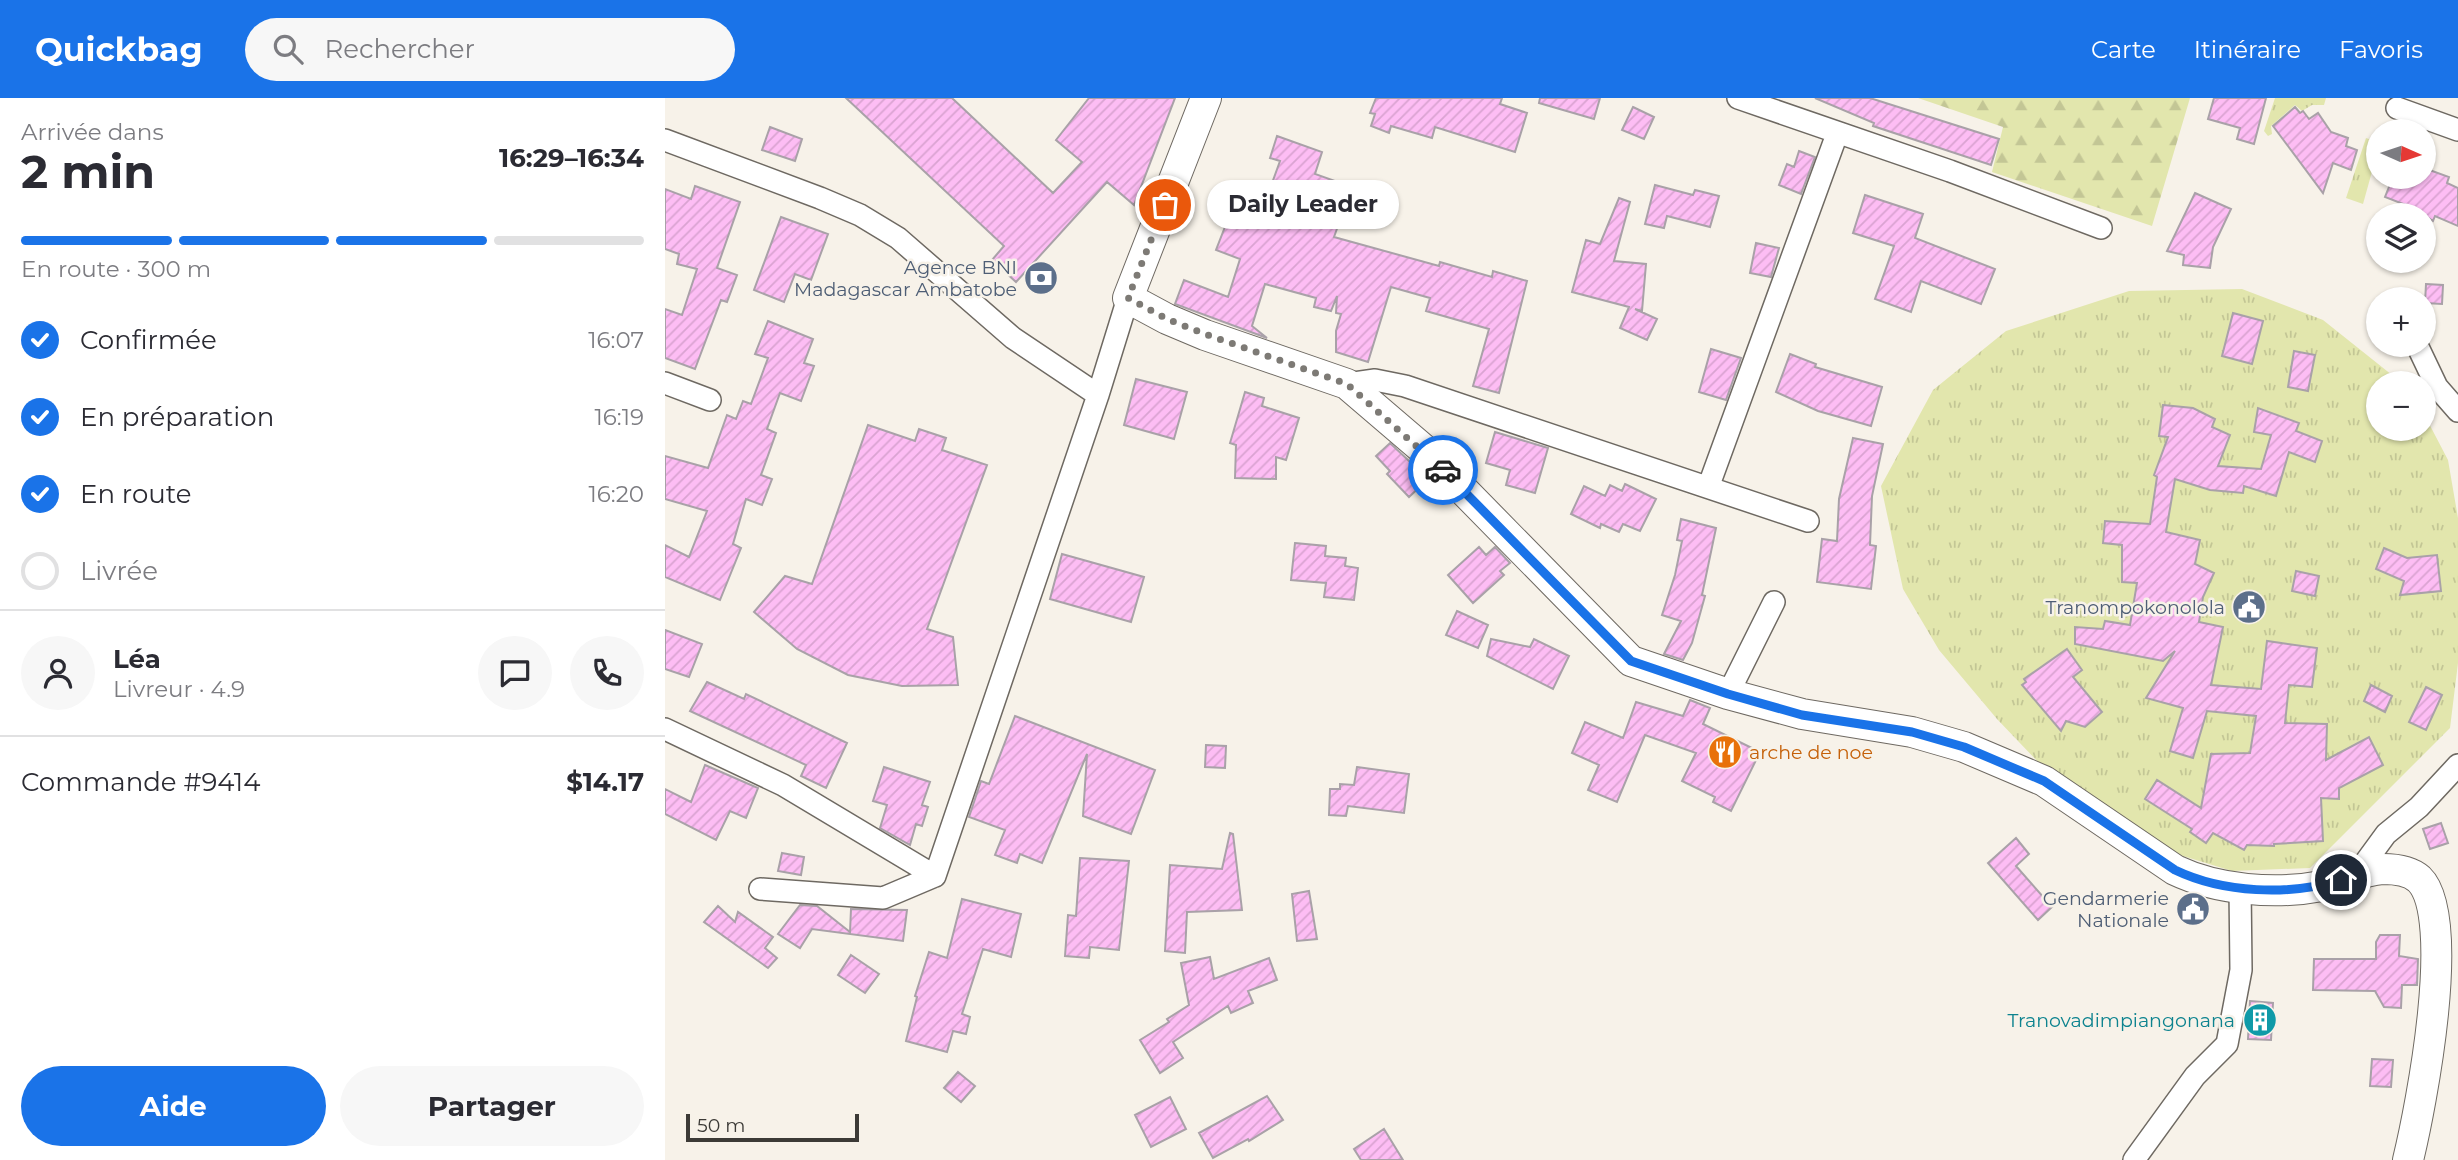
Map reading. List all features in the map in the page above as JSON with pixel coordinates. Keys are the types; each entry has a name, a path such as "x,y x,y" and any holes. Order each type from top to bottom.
{"street":[{"path":"760,888 883,898 935,876 1098,395 1128,298 1206,98"},
{"path":"1738,98 1837,134 1950,170 2101,228"},
{"path":"2397,108 2458,130"},
{"path":"1709,485 1837,134"},
{"path":"665,140 820,198 879,226 898,238 1013,338 1098,395"},
{"path":"1128,298 1192,330 1347,384 1423,449 1631,661 1728,694 1802,715 1912,732 1964,747 2044,781 2175,870 2197,880 2240,887 2299,889 2382,869 2405,872 2419,878 2429,891 2437,915 2440,952 2420,1110 2408,1160"},
{"path":"2423,357 2437,387 2458,411"},
{"path":"1347,384 1375,380 1405,386 1808,520"},
{"path":"665,383 710,400"},
{"path":"1728,694 1774,602"},
{"path":"665,729 783,785 935,876"},
{"path":"2356,875 2386,834 2419,807 2458,765"},
{"path":"2134,1160 2195,1076 2227,1044 2241,970 2240,887"}],"green space":[{"path":"1918,98 2190,98 2152,226 1992,172 2003,127"},
{"path":"2275,98 2326,98 2324,105 2312,105 2302,111 2295,105 2271,126 2272,134 2268,136 2264,131"},
{"path":"2366,138 2367,189 2363,204 2346,198"},
{"path":"2242,289 2323,320 2366,357 2387,371 2366,371 2366,441 2436,441 2436,437 2448,460 2458,518 2458,663 2450,728 2310,868 2232,871 2147,845 2060,785 1997,719 1939,650 1903,589 1881,486 1933,390 2006,331 2129,291"}],"building":[{"path":"846,98 952,98 1053,193 1082,162 1056,140 1089,98 1175,98 1134,205 1107,182 1016,282 992,260 1004,246"},
{"path":"1376,98 1502,98 1500,104 1527,113 1515,152 1435,127 1432,138 1391,126 1389,133 1371,126 1375,114 1370,113"},
{"path":"1540,98 1600,98 1594,119 1539,103"},
{"path":"1815,98 1870,98 1999,139 1991,165 1873,126 1874,123"},
{"path":"2214,98 2266,98 2254,144 2237,139 2240,128 2208,119"},
{"path":"1633,107 1654,117 1644,139 1622,130"},
{"path":"2295,107 2300,113 2303,111 2309,119 2318,113 2331,132 2348,138 2346,146 2357,150 2351,170 2333,163 2323,193 2273,126"},
{"path":"770,127 802,139 795,161 762,150"},
{"path":"1277,136 1322,152 1315,174 1352,187 1334,237 1439,266 1440,262 1492,277 1493,271 1527,281 1499,393 1473,386 1489,329 1426,311 1430,298 1391,287 1368,362 1336,352 1336,331 1341,314 1336,313 1337,296 1331,311 1314,307 1316,298 1265,284 1252,326 1267,338 1175,304 1184,280 1228,297 1240,259 1216,250 1230,214 1257,225 1280,161 1270,158"},
{"path":"1799,151 1815,157 1801,194 1779,185 1787,164 1794,167"},
{"path":"2436,172 2449,177 2447,183 2458,188 2458,226 2436,216 2436,203 2400,203 2385,197 2388,189 2436,189"},
{"path":"1655,185 1693,195 1695,190 1719,196 1710,227 1667,216 1664,228 1645,224"},
{"path":"695,186 740,202 717,268 737,275 727,302 721,300 695,369 665,358 665,309 682,315 697,269 677,264 679,254 665,249 665,189 691,199"},
{"path":"2195,193 2231,209 2213,247 2210,268 2183,265 2184,255 2167,251"},
{"path":"1865,195 1923,214 1915,238 1995,269 1981,304 1921,281 1911,312 1875,299 1894,246 1853,233"},
{"path":"1619,198 1630,202 1614,261 1646,264 1642,311 1635,309 1657,319 1647,340 1620,328 1629,307 1572,292 1586,240 1600,244"},
{"path":"781,217 828,234 811,280 795,274 784,302 754,290"},
{"path":"1756,243 1779,248 1771,277 1750,273"},
{"path":"2426,284 2443,285 2442,304 2436,304 2436,287 2426,287"},
{"path":"2233,313 2263,321 2252,364 2222,356"},
{"path":"768,321 813,339 804,363 814,366 801,401 780,393 767,429 776,433 761,475 772,479 762,505 746,499 733,544 741,548 720,600 665,577 665,545 689,557 707,511 665,499 665,456 708,468 727,415 736,419 743,401 751,404 768,358 755,354"},
{"path":"1711,349 1741,358 1726,400 1699,392"},
{"path":"2294,351 2315,355 2308,391 2288,387"},
{"path":"1790,354 1816,364 1815,367 1882,387 1871,426 1818,411 1776,392"},
{"path":"1136,379 1187,392 1174,439 1124,425"},
{"path":"1245,392 1264,398 1262,406 1299,418 1286,460 1276,457 1276,479 1235,478 1236,445 1230,443"},
{"path":"2163,405 2193,408 2215,419 2212,427 2230,435 2218,466 2261,469 2271,435 2254,432 2258,408 2299,423 2296,431 2322,441 2315,462 2289,452 2276,496 2244,486 2243,493 2210,490 2175,479 2166,532 2200,540 2195,564 2214,573 2203,597 2199,622 2223,627 2211,685 2261,689 2267,641 2317,648 2312,687 2289,685 2285,723 2327,724 2326,760 2369,737 2383,765 2339,788 2339,799 2321,798 2323,841 2274,846 2247,845 2244,850 2213,833 2206,843 2190,832 2192,829 2145,799 2157,780 2201,808 2211,754 2250,753 2256,716 2207,711 2193,758 2170,751 2183,708 2146,698 2175,651 2163,661 2075,644 2075,627 2103,629 2105,621 2130,625 2137,583 2122,582 2122,545 2103,543 2105,521 2150,524 2157,477 2154,475 2168,437 2159,436"},
{"path":"868,425 915,441 919,429 946,438 942,450 987,465 927,629 953,637 958,685 902,686 848,675 797,649 754,612 785,576 812,584"},
{"path":"1495,432 1548,448 1535,493 1506,485 1510,470 1486,463"},
{"path":"1853,438 1883,444 1872,496 1870,545 1876,546 1871,589 1817,582 1822,539 1837,541 1839,499"},
{"path":"1390,443 1428,479 1409,497 1387,474 1390,471 1376,456"},
{"path":"1625,484 1656,499 1640,531 1623,524 1619,532 1601,524 1600,528 1571,514 1584,486 1605,496 1610,485 1622,491"},
{"path":"1681,519 1716,528 1702,595 1705,596 1692,643 1683,660 1664,654 1681,621 1662,615 1675,575 1682,541 1677,540"},
{"path":"1295,543 1326,546 1325,556 1346,558 1345,566 1358,568 1354,600 1324,597 1326,583 1291,580"},
{"path":"1479,547 1486,555 1495,547 1510,563 1500,571 1504,575 1473,603 1448,575"},
{"path":"2384,548 2407,558 2437,555 2441,591 2400,595 2404,581 2376,569"},
{"path":"1062,554 1144,577 1131,622 1050,599"},
{"path":"2296,571 2319,576 2315,596 2292,591"},
{"path":"1457,611 1488,625 1478,648 1446,635"},
{"path":"665,630 702,644 689,677 665,669"},
{"path":"1491,639 1530,647 1534,639 1569,656 1553,689 1487,656"},
{"path":"2067,649 2082,670 2073,677 2102,712 2085,727 2066,721 2061,731 2022,685 2026,682 2024,679"},
{"path":"707,682 744,699 746,694 847,743 826,788 801,776 806,765 690,711"},
{"path":"2371,685 2392,696 2385,712 2364,701"},
{"path":"2426,687 2442,695 2426,730 2409,722"},
{"path":"1690,700 1710,708 1703,724 1760,752 1731,811 1713,802 1715,797 1682,781 1696,753 1645,735 1617,802 1588,790 1599,765 1572,753 1585,722 1623,738 1636,702 1683,716"},
{"path":"1015,716 1155,770 1131,834 1083,816 1087,754 1042,863 1020,854 1017,863 995,855 1005,830 969,817 981,781 989,784"},
{"path":"1206,745 1226,746 1225,768 1205,767"},
{"path":"705,765 758,788 746,818 730,811 716,840 665,814 665,789 691,802"},
{"path":"884,767 930,782 922,805 928,807 922,826 916,824 910,845 880,828 887,805 873,801"},
{"path":"1357,767 1409,774 1404,813 1348,806 1346,816 1329,815 1330,789 1340,789 1340,784 1354,785"},
{"path":"2441,823 2448,843 2430,849 2423,829"},
{"path":"1230,833 1233,834 1242,910 1187,912 1185,953 1165,951 1170,865 1222,869"},
{"path":"2016,838 2029,854 2016,866 2052,907 2038,920 1988,863"},
{"path":"782,853 804,857 801,875 778,871"},
{"path":"1080,858 1129,861 1119,950 1090,947 1089,958 1065,956 1068,915 1076,916"},
{"path":"1309,891 1317,939 1297,941 1292,894"},
{"path":"962,899 1021,914 1011,957 983,949 962,1014 970,1017 966,1034 953,1031 947,1052 906,1041 917,997 915,996 929,952 947,958"},
{"path":"800,905 817,906 850,932 851,909 907,910 903,941 812,929 800,948 778,934"},
{"path":"718,906 735,922 738,912 773,937 765,948 777,958 768,968 704,922"},
{"path":"2380,935 2400,935 2399,956 2418,959 2417,985 2402,985 2401,1008 2384,1007 2375,991 2313,990 2314,959 2376,959 2376,942"},
{"path":"851,955 879,974 865,993 838,975"},
{"path":"1210,957 1214,979 1269,958 1277,980 1248,991 1253,1003 1231,1013 1228,1006 1173,1042 1183,1058 1160,1073 1140,1040 1169,1022 1167,1019 1189,1005 1181,963"},
{"name":"Tranovadimpiangonana","path":"2250,1001 2273,1003 2271,1040 2248,1039"},
{"path":"2372,1059 2393,1060 2391,1087 2370,1086"},
{"path":"958,1072 975,1086 961,1102 944,1088"},
{"path":"1267,1096 1283,1120 1249,1141 1248,1139 1213,1158 1199,1133"},
{"path":"1170,1097 1186,1129 1151,1147 1135,1115"},
{"path":"1384,1129 1403,1160 1361,1160 1354,1149"}],"way so far":[{"path":"1165,205 1128,298 1167,319 1205,334 1347,384 1423,449 1443,470"}],"place":[{"name":"Daily Leader","path":"1165,205"},
{"name":"Agence BNI Madagascar Ambatobe","path":"1041,278"},
{"name":"Tranompokonolola","path":"2249,607"},
{"name":"arche de noe","path":"1725,752"},
{"name":"Gendarmerie Nationale","path":"2193,909"},
{"name":"Tranovadimpiangonana","path":"2260,1020"}],"route":[{"path":"1443,470 1631,661 1655,671 1802,715 1912,732 2004,762 2044,781 2175,870 2197,880 2240,887 2277,889 2323,886 2341,880"}]}
